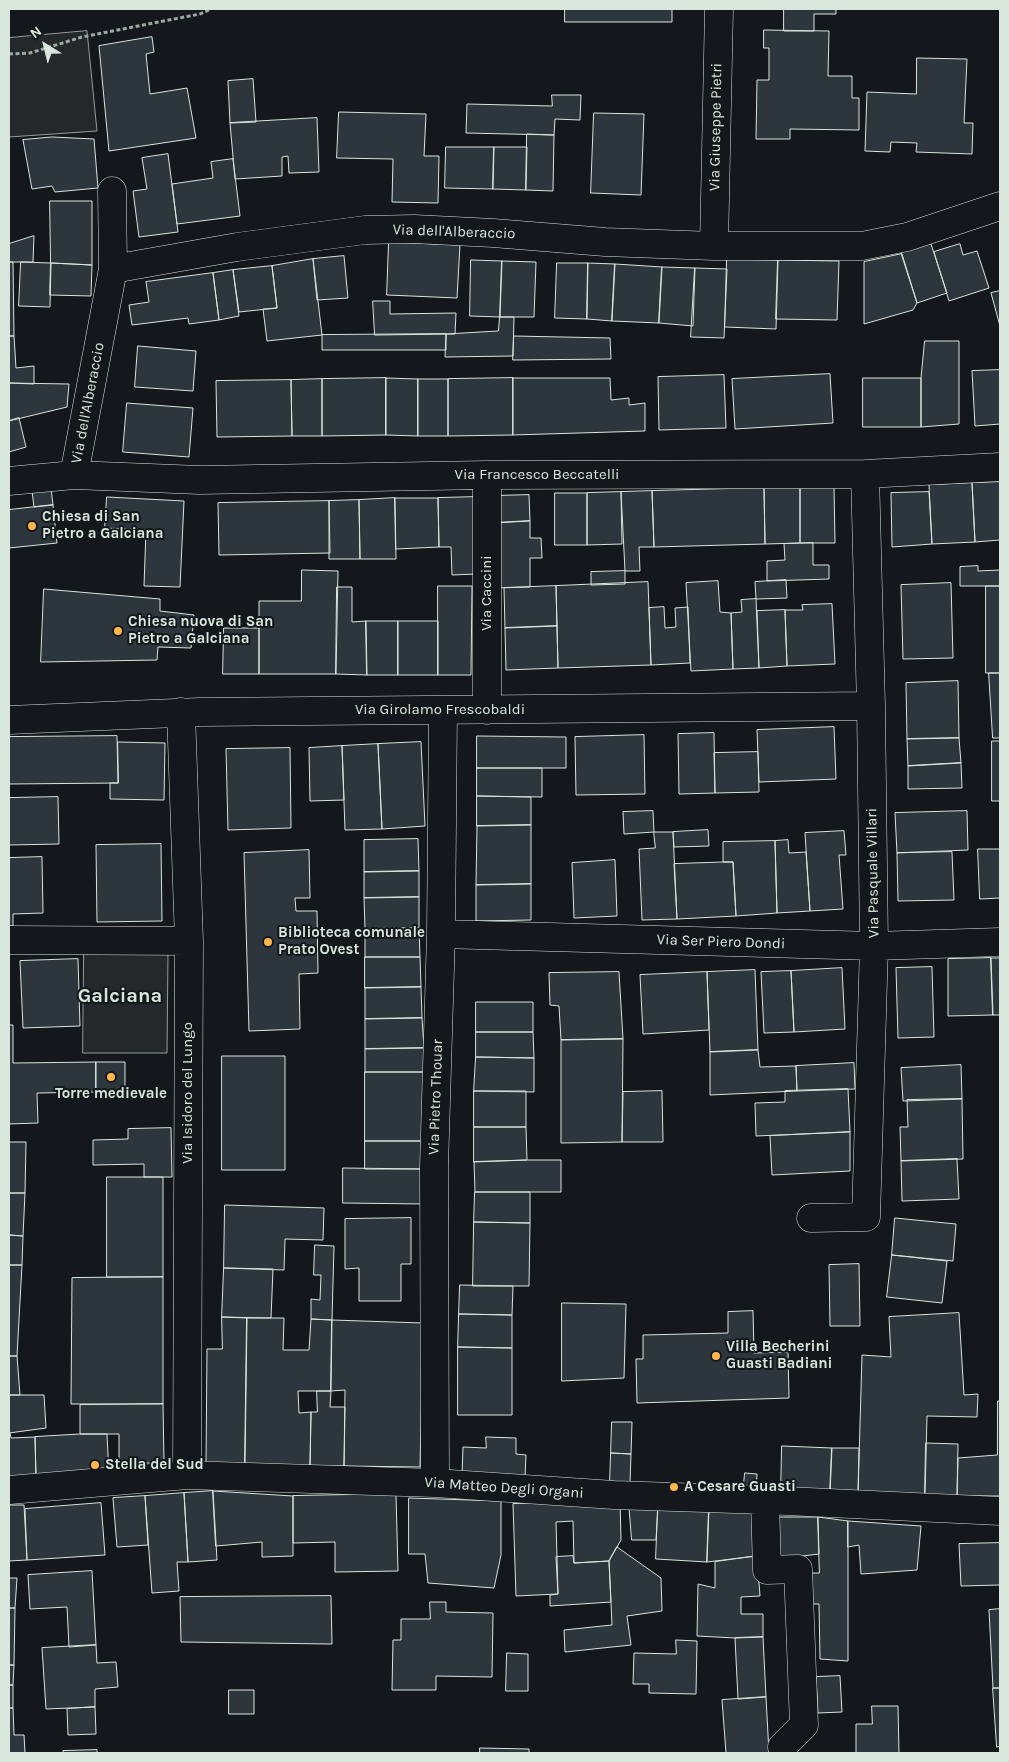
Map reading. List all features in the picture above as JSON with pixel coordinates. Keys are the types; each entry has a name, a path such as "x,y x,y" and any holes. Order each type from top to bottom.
{"street":[{"name":"Via Giuseppe Pietri","path":"714,246 719,9"},
{"path":"112,191 113,269"},
{"name":"Via dell'Alberaccio","path":"74,475 113,269 237,247 365,230 414,229 605,242 714,246 862,246 907,237 1000,206"},
{"name":"Via Francesco Beccatelli","path":"9,481 74,475 200,480 487,475 864,474 1000,466"},
{"name":"Via Pasquale Villari","path":"810,1218 866,1217 874,946 871,706 864,474"},
{"name":"Via Caccini","path":"487,475 487,710"},
{"name":"Via Girolamo Frescobaldi","path":"9,720 181,712 871,706"},
{"name":"Via Pietro Thouar","path":"435,1483 434,1167 442,934 443,710"},
{"name":"Via Isidoro del Lungo","path":"181,712 189,941 187,1475"},
{"name":"Via Ser Piero Dondi","path":"442,934 874,946 1000,942"},
{"path":"9,940 189,941"},
{"name":"Via Matteo Degli Organi","path":"9,1490 187,1475 435,1483 614,1495 1000,1510"},
{"path":"765,1500 767,1570 798,1569 804,1725 782,1747"}],"path":[{"path":"9,54 30,53 82,37 200,14 211,9"}],"shaded area":[{"path":"87,31 97,131 9,137 9,38"},
{"path":"84,954 168,954 167,1053 83,1053"}],"building":[{"path":"565,9 672,9 672,22 565,22"},
{"path":"784,9 836,9 836,14 814,14 814,31 784,31"},
{"path":"764,30 829,31 828,76 852,76 852,98 859,98 859,130 790,129 790,139 756,139 757,80 769,80 769,48 764,48"},
{"path":"152,37 154,52 146,54 150,94 187,88 196,138 109,151 99,46"},
{"path":"917,58 967,59 964,123 973,123 972,154 916,152 917,143 891,142 890,152 865,151 867,92 916,94"},
{"path":"253,79 256,122 230,123 228,81"},
{"path":"552,95 581,95 580,120 555,119 554,135 466,133 467,104 552,106"},
{"path":"339,112 426,114 424,156 439,156 438,203 392,202 393,159 337,158"},
{"path":"594,113 644,114 641,195 591,193"},
{"path":"317,118 319,172 289,173 288,156 282,157 282,176 235,179 230,123"},
{"path":"527,134 554,135 553,191 526,190"},
{"path":"52,137 94,139 98,188 55,192 52,186 32,189 23,140"},
{"path":"446,147 494,147 493,189 445,188"},
{"path":"494,147 527,147 526,190 493,189"},
{"path":"168,154 178,232 139,237 133,191 147,189 142,158"},
{"path":"233,159 240,216 177,224 172,184 213,178 211,162"},
{"path":"50,201 92,201 92,265 51,263"},
{"path":"34,236 33,262 9,262 9,244"},
{"path":"930,241 947,293 917,303 900,250"},
{"path":"389,242 460,245 457,298 387,295"},
{"path":"960,244 963,255 977,251 989,288 949,301 934,252"},
{"path":"902,254 917,303 913,310 864,324 864,262"},
{"path":"344,256 348,298 317,300 313,259"},
{"path":"313,259 322,335 267,341 263,309 277,308 272,266"},
{"path":"727,259 778,260 776,329 725,327"},
{"path":"471,260 502,261 500,317 470,316"},
{"path":"778,260 839,261 837,320 776,319"},
{"path":"502,261 536,262 534,317 500,317"},
{"path":"9,262 13,262 14,336 9,336"},
{"path":"21,262 51,263 50,307 19,306"},
{"path":"51,263 92,265 91,296 50,295"},
{"path":"557,263 588,263 587,319 555,318"},
{"path":"588,263 615,264 612,321 587,319"},
{"path":"615,264 662,267 659,323 612,321"},
{"path":"272,266 277,308 239,312 233,270"},
{"path":"662,267 695,268 693,326 659,323"},
{"path":"695,268 727,269 724,338 691,337"},
{"path":"233,270 239,316 219,320 213,273"},
{"path":"213,273 219,320 189,324 188,318 132,325 129,305 149,302 146,282"},
{"path":"1000,291 1000,326 991,293"},
{"path":"373,301 390,301 390,314 456,313 455,334 375,335"},
{"path":"500,317 514,317 513,356 445,357 446,334 498,331"},
{"path":"446,334 446,350 322,350 322,335"},
{"path":"9,336 14,336 16,368 34,366 34,384 9,383"},
{"path":"514,336 610,338 611,359 513,360"},
{"path":"925,341 959,341 959,424 921,427 921,378"},
{"path":"138,346 196,351 193,391 135,387"},
{"path":"1000,370 1000,424 975,426 972,371"},
{"path":"830,374 833,423 735,429 732,379"},
{"path":"724,375 726,428 659,430 658,377"},
{"path":"386,378 418,379 418,436 386,435"},
{"path":"386,378 386,435 322,436 322,379"},
{"path":"513,378 513,435 448,436 448,379"},
{"path":"513,378 610,378 611,400 629,398 629,405 645,403 645,431 513,435"},
{"path":"863,378 921,378 921,427 863,427"},
{"path":"322,379 322,436 292,436 291,380"},
{"path":"418,379 448,379 448,436 418,436"},
{"path":"291,380 292,436 217,437 216,381"},
{"path":"9,383 69,384 67,407 9,421"},
{"path":"127,403 193,408 189,457 123,452"},
{"path":"19,418 26,447 9,452 9,421"},
{"path":"1000,482 1000,540 975,542 972,483"},
{"path":"972,483 975,542 932,544 929,485"},
{"path":"834,486 835,543 800,543 800,487"},
{"path":"800,487 800,543 765,544 764,488"},
{"path":"51,488 53,505 34,507 32,491"},
{"path":"764,488 765,544 654,547 652,491"},
{"path":"652,491 654,547 639,547 640,571 625,571 621,492"},
{"path":"621,492 622,544 587,545 587,493"},
{"path":"929,492 932,544 892,547 891,493"},
{"path":"555,493 587,493 587,545 555,545"},
{"path":"529,495 530,521 494,523 493,496"},
{"path":"107,497 184,501 180,587 144,586 146,530 105,528"},
{"path":"476,497 477,574 452,575 451,547 439,547 438,498"},
{"path":"395,498 396,559 360,559 359,500"},
{"path":"395,498 438,498 439,547 396,549"},
{"path":"359,500 360,559 329,559 329,501"},
{"path":"329,501 330,553 219,555 218,503"},
{"name":"Chiesa di San Pietro a Galciana","path":"53,505 57,543 9,548 9,510"},
{"path":"530,521 530,538 541,538 542,558 530,558 530,587 495,588 494,523"},
{"path":"813,543 813,565 829,565 829,579 767,581 767,561 785,560 784,544"},
{"path":"978,566 978,571 1000,570 1000,586 960,586 960,567"},
{"path":"302,570 338,571 336,674 259,674 259,601 301,601"},
{"path":"625,571 625,584 591,585 591,572"},
{"path":"786,580 787,598 756,599 755,582"},
{"path":"718,581 720,612 731,613 733,669 691,671 686,583"},
{"path":"648,582 651,665 558,668 556,586"},
{"path":"951,583 953,658 903,659 901,585"},
{"path":"438,586 472,586 471,675 438,675"},
{"path":"556,586 557,626 505,628 504,588"},
{"path":"986,586 1000,586 1000,673 986,673"},
{"path":"337,587 352,587 352,622 366,621 367,675 336,674"},
{"name":"Chiesa nuova di San Pietro a Galciana","path":"44,589 160,599 160,611 194,615 191,648 158,647 157,660 41,662"},
{"path":"756,599 759,668 733,669 731,613 742,612 741,600"},
{"path":"832,604 835,664 787,666 785,610 803,610 802,605"},
{"path":"664,607 665,628 676,627 675,608 688,607 690,663 651,665 649,608"},
{"path":"785,610 787,666 759,668 757,611"},
{"path":"366,621 398,621 398,675 367,675"},
{"path":"398,621 438,621 438,675 398,675"},
{"path":"557,626 558,668 506,670 505,628"},
{"path":"224,628 259,628 259,674 223,674"},
{"path":"989,673 1000,673 1000,738 993,738"},
{"path":"958,681 959,738 907,739 906,683"},
{"path":"834,727 836,779 759,782 757,730"},
{"path":"714,733 715,793 679,794 678,734"},
{"path":"644,735 645,794 576,795 575,737"},
{"path":"117,736 118,783 9,784 9,737"},
{"path":"477,736 566,737 566,768 477,768"},
{"path":"959,738 961,763 908,766 907,739"},
{"path":"992,741 1000,741 1000,801 992,801"},
{"path":"118,742 165,743 164,800 110,799 110,783 118,783"},
{"path":"421,742 425,826 382,829 378,744"},
{"path":"378,744 382,829 345,830 342,746"},
{"path":"342,746 344,800 310,801 309,748"},
{"path":"290,748 291,828 228,830 226,749"},
{"path":"758,752 759,792 715,793 714,753"},
{"path":"961,763 962,788 908,789 908,766"},
{"path":"477,768 542,768 542,797 477,796"},
{"path":"477,796 531,797 531,825 477,826"},
{"path":"58,797 59,844 9,845 9,798"},
{"path":"653,811 654,832 624,834 623,812"},
{"path":"967,811 968,850 897,853 895,813"},
{"path":"531,825 531,884 476,885 477,826"},
{"path":"708,830 709,846 674,847 673,832"},
{"path":"844,831 846,855 839,855 843,909 810,911 805,833"},
{"path":"654,832 673,832 677,919 642,920 639,849 655,848"},
{"path":"418,839 419,871 364,872 364,840"},
{"path":"788,840 789,853 806,852 810,911 777,913 775,841"},
{"path":"775,841 777,913 736,916 733,862 723,862 723,842"},
{"path":"161,844 162,921 97,922 96,845"},
{"path":"978,849 1000,849 1000,898 980,899"},
{"path":"309,850 310,898 295,898 296,911 317,911 318,973 299,974 300,1029 249,1031 244,853"},
{"path":"952,852 954,900 898,901 897,853"},
{"path":"42,857 43,913 13,914 13,926 9,926 9,858"},
{"path":"615,860 617,916 574,918 572,863"},
{"path":"733,862 736,916 677,919 674,864"},
{"path":"419,871 419,897 364,898 364,872"},
{"path":"531,884 531,920 476,921 476,885"},
{"path":"419,897 419,928 365,929 364,898"},
{"path":"419,928 420,957 365,957 365,929"},
{"path":"365,957 420,957 421,987 365,988"},
{"path":"991,958 993,1015 948,1016 948,959"},
{"path":"991,958 1000,958 1000,1015 993,1015"},
{"path":"78,959 80,1026 23,1028 20,961"},
{"path":"932,967 934,1037 898,1038 896,968"},
{"path":"842,968 845,1029 794,1032 791,971"},
{"path":"755,970 758,1050 710,1052 707,972"},
{"path":"791,971 794,1032 764,1033 761,972"},
{"path":"619,972 623,1039 561,1040 559,1006 550,1005 549,973"},
{"path":"707,972 709,1030 643,1034 640,975"},
{"path":"421,987 422,1018 365,1019 365,988"},
{"path":"476,1002 533,1002 533,1032 476,1032"},
{"path":"422,1018 424,1048 365,1049 365,1019"},
{"path":"9,1025 13,1025 13,1063 96,1062 96,1092 37,1093 38,1123 9,1124"},
{"path":"476,1032 533,1032 534,1058 476,1057"},
{"path":"623,1039 622,1142 561,1143 561,1040"},
{"path":"424,1048 424,1072 365,1072 365,1049"},
{"path":"758,1050 760,1067 796,1066 797,1091 710,1095 710,1052"},
{"path":"222,1056 285,1056 285,1170 222,1170"},
{"path":"476,1057 534,1058 534,1092 474,1091"},
{"name":"Torre medievale","path":"96,1062 125,1062 125,1092 96,1092"},
{"path":"854,1063 855,1089 797,1091 796,1066"},
{"path":"961,1065 962,1099 903,1101 901,1068"},
{"path":"365,1072 424,1072 424,1141 365,1141"},
{"path":"848,1089 850,1132 756,1136 755,1103 785,1102 785,1091"},
{"path":"474,1091 526,1091 526,1127 474,1127"},
{"path":"662,1091 663,1142 622,1142 623,1092"},
{"path":"962,1099 963,1159 901,1161 900,1127 908,1127 907,1100"},
{"path":"474,1127 526,1127 527,1160 474,1162"},
{"path":"171,1128 172,1177 144,1177 144,1164 93,1165 93,1140 128,1139 128,1129"},
{"path":"850,1132 850,1171 772,1175 770,1136"},
{"path":"365,1141 424,1141 424,1169 365,1169"},
{"path":"9,1142 26,1142 25,1193 9,1193"},
{"path":"957,1159 959,1199 902,1201 901,1161"},
{"path":"561,1160 561,1192 475,1192 474,1162"},
{"path":"343,1168 424,1169 424,1204 343,1203"},
{"path":"107,1177 163,1177 163,1277 107,1277"},
{"path":"475,1192 530,1192 530,1223 474,1222"},
{"path":"9,1193 25,1193 23,1236 9,1235"},
{"path":"225,1205 324,1208 323,1240 285,1239 284,1270 224,1268"},
{"path":"411,1218 411,1264 401,1264 401,1301 359,1301 359,1268 345,1269 345,1219"},
{"path":"895,1218 956,1224 953,1261 892,1255"},
{"path":"474,1222 530,1223 529,1286 473,1286"},
{"path":"9,1235 23,1236 22,1265 9,1265"},
{"path":"315,1245 334,1246 332,1320 311,1319 311,1299 320,1300 321,1275 314,1275"},
{"path":"892,1255 947,1261 942,1303 887,1297"},
{"path":"859,1264 860,1326 830,1326 829,1265"},
{"path":"9,1265 22,1265 17,1356 9,1356"},
{"path":"224,1268 273,1269 271,1318 222,1317"},
{"path":"163,1277 163,1404 71,1404 72,1278"},
{"path":"460,1285 513,1286 512,1315 459,1314"},
{"path":"562,1303 626,1304 624,1378 562,1381"},
{"name":"Villa Becherini Guasti Badiani","path":"753,1311 754,1353 788,1352 789,1398 637,1403 636,1359 643,1359 643,1335 728,1333 728,1312"},
{"path":"959,1313 964,1395 978,1394 977,1417 927,1416 925,1495 858,1494 862,1355 891,1357 889,1317"},
{"path":"459,1314 512,1315 512,1348 458,1347"},
{"path":"222,1317 247,1318 245,1465 206,1464 207,1349 222,1349"},
{"path":"247,1318 284,1318 283,1350 309,1350 311,1319 332,1320 331,1391 298,1391 299,1413 311,1412 310,1466 245,1465"},
{"path":"332,1320 423,1323 420,1467 344,1466 345,1390 331,1391"},
{"path":"458,1347 512,1348 512,1415 458,1415"},
{"path":"9,1356 17,1356 20,1395 9,1395"},
{"path":"317,1391 331,1391 330,1407 345,1407 344,1466 310,1466 311,1412 317,1412"},
{"path":"9,1395 44,1395 46,1428 9,1433"},
{"path":"998,1401 1000,1401 1000,1496 957,1496 958,1458 997,1455"},
{"path":"163,1404 164,1463 119,1463 119,1434 80,1434 80,1405"},
{"path":"612,1422 632,1422 631,1454 611,1453"},
{"path":"9,1433 11,1438 35,1437 36,1478 9,1480"},
{"path":"107,1434 109,1475 36,1478 35,1437"},
{"path":"486,1437 516,1438 516,1454 526,1455 525,1477 462,1475 463,1447 486,1448"},
{"path":"926,1443 958,1444 957,1496 925,1495"},
{"path":"782,1446 832,1448 830,1494 781,1493"},
{"path":"832,1448 859,1448 858,1494 830,1494"},
{"path":"611,1453 631,1454 630,1483 610,1482"},
{"path":"745,1473 757,1474 756,1494 743,1494"},
{"path":"213,1491 293,1496 293,1556 262,1557 262,1542 216,1546"},
{"path":"213,1491 217,1560 188,1562 184,1493"},
{"path":"184,1493 188,1562 177,1562 179,1591 152,1593 145,1496"},
{"path":"396,1494 398,1571 335,1572 335,1542 293,1543 293,1496"},
{"path":"145,1496 148,1545 117,1547 113,1498"},
{"path":"409,1498 501,1501 501,1555 494,1588 428,1583 425,1554 409,1554"},
{"path":"620,1500 621,1540 609,1561 574,1563 573,1521 556,1522 558,1594 516,1596 513,1504"},
{"path":"101,1503 105,1555 27,1560 25,1509"},
{"path":"629,1503 658,1507 656,1540 632,1540"},
{"path":"9,1505 24,1505 27,1560 9,1561"},
{"path":"658,1507 709,1509 707,1562 656,1559"},
{"path":"709,1509 760,1509 757,1556 707,1562"},
{"path":"777,1517 818,1517 819,1554 778,1559"},
{"path":"818,1517 848,1521 848,1661 820,1659 819,1604 811,1604 809,1573 819,1573"},
{"path":"848,1521 921,1526 917,1570 861,1574 859,1545 848,1547"},
{"path":"1000,1543 1000,1585 961,1586 959,1544"},
{"path":"617,1547 661,1578 662,1611 627,1616 631,1645 565,1652 564,1630 612,1625 609,1561"},
{"path":"573,1556 574,1563 609,1561 611,1602 550,1606 550,1595 558,1594 556,1557"},
{"path":"757,1556 760,1596 741,1597 741,1614 763,1614 763,1637 697,1636 698,1584 715,1588 715,1562"},
{"path":"92,1571 96,1645 69,1647 67,1607 30,1609 28,1575"},
{"path":"9,1578 17,1578 15,1608 9,1608"},
{"path":"331,1596 332,1644 181,1642 180,1597"},
{"path":"430,1602 446,1602 446,1612 493,1613 492,1677 436,1676 436,1690 392,1690 393,1640 401,1640 401,1619 430,1619"},
{"path":"9,1608 15,1608 14,1665 9,1665"},
{"path":"1000,1609 1000,1688 993,1688 989,1610"},
{"path":"763,1637 766,1697 738,1699 735,1638"},
{"path":"676,1640 697,1641 696,1694 649,1693 649,1684 633,1684 634,1653 676,1654"},
{"path":"96,1645 97,1663 116,1662 118,1687 95,1689 95,1707 46,1709 42,1648"},
{"path":"507,1653 528,1654 528,1691 506,1691"},
{"path":"9,1665 14,1665 13,1685 9,1685"},
{"path":"840,1676 842,1712 818,1713 816,1677"},
{"path":"9,1685 13,1685 13,1708 9,1708"},
{"path":"993,1688 1000,1688 1000,1746 997,1747"},
{"path":"229,1690 254,1690 254,1714 229,1714"},
{"path":"766,1697 769,1753 726,1753 722,1700"},
{"path":"872,1706 898,1706 899,1753 856,1753 856,1724 872,1724"},
{"path":"95,1707 96,1734 68,1735 67,1709"},
{"path":"9,1708 13,1708 14,1735 24,1735 25,1753 9,1753"},
{"path":"480,1748 529,1749 529,1753 480,1753"},
{"path":"97,1750 97,1753 63,1753 63,1751"}],"place":[{"name":"Chiesa di San Pietro a Galciana","path":"32,526"},
{"name":"Chiesa nuova di San Pietro a Galciana","path":"118,631"},
{"name":"Biblioteca comunale Prato Ovest","path":"268,942"},
{"name":"Torre medievale","path":"111,1077"},
{"name":"Villa Becherini Guasti Badiani","path":"716,1356"},
{"name":"Stella del Sud","path":"95,1465"},
{"name":"A Cesare Guasti","path":"674,1487"}],"district":[{"name":"Galciana","path":"120,996"}]}
